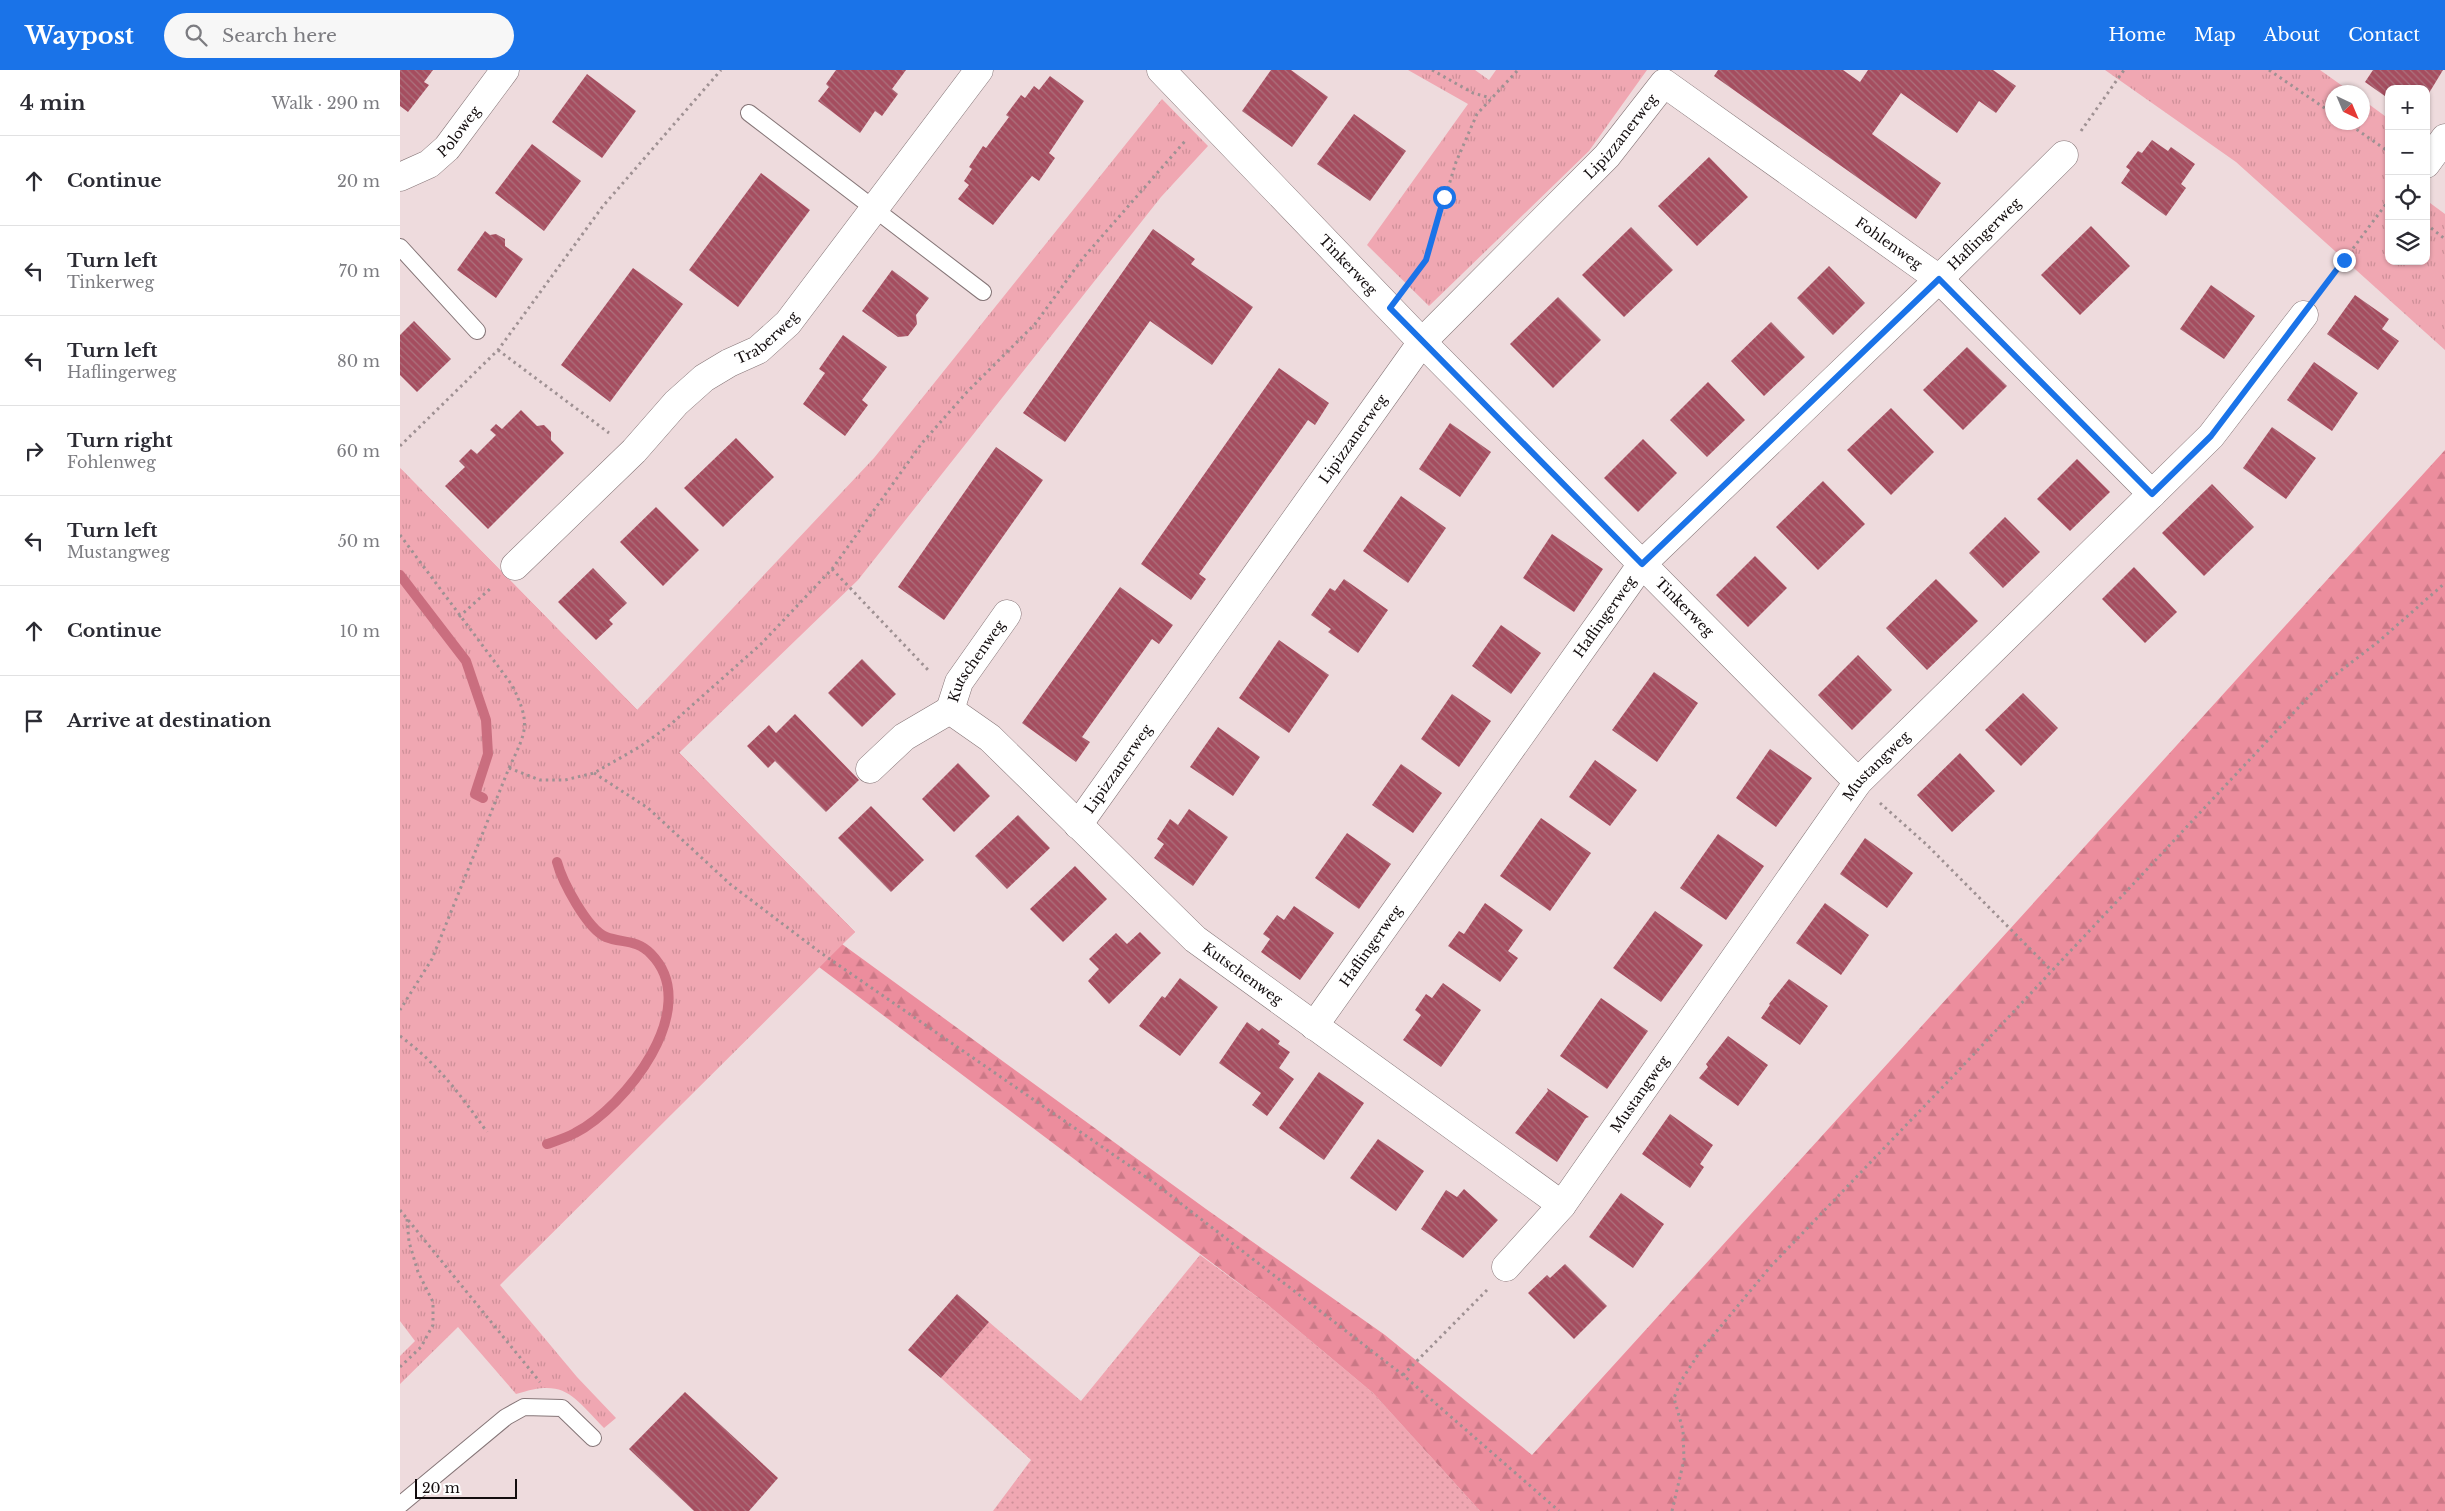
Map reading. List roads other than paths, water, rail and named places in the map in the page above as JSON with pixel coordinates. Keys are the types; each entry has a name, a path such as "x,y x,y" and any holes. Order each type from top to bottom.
{"street":[{"name":"Poloweg","path":"400,177 429,164 447,148 505,70"},
{"name":"Traberweg","path":"515,566 634,450 676,403 704,378 729,363 758,350 788,323 979,70"},
{"name":"Tinkerweg","path":"1176,75 1206,117 1422,342 1858,782"},
{"name":"Fohlenweg","path":"1664,83 1939,279 2152,494"},
{"name":"Lipizzanerweg","path":"1078,825 1422,342 1607,156 1664,83"},
{"path":"2430,159 2445,138"},
{"name":"Haflingerweg","path":"1314,1026 1642,564 1939,279 2064,155"},
{"name":"Mustangweg","path":"1506,1267 1562,1205 1858,782 2211,436 2304,315"},
{"name":"Kutschenweg","path":"870,769 904,737 950,710 959,682 1007,614"},
{"name":"Kutschenweg","path":"950,710 990,738 1195,939 1562,1205"}],"lane":[{"path":"749,114 983,292"},
{"path":"400,246 477,331"},
{"path":"400,1505 506,1417 524,1407 562,1408 593,1438"}],"waterway":[{"path":"400,575 466,661 486,720 488,754 475,794 483,798"},
{"path":"547,1144 572,1135 595,1120 615,1102 635,1079 652,1054 663,1028 669,1001 665,976 651,954 640,946 606,937 591,925 576,904 557,862"}]}
